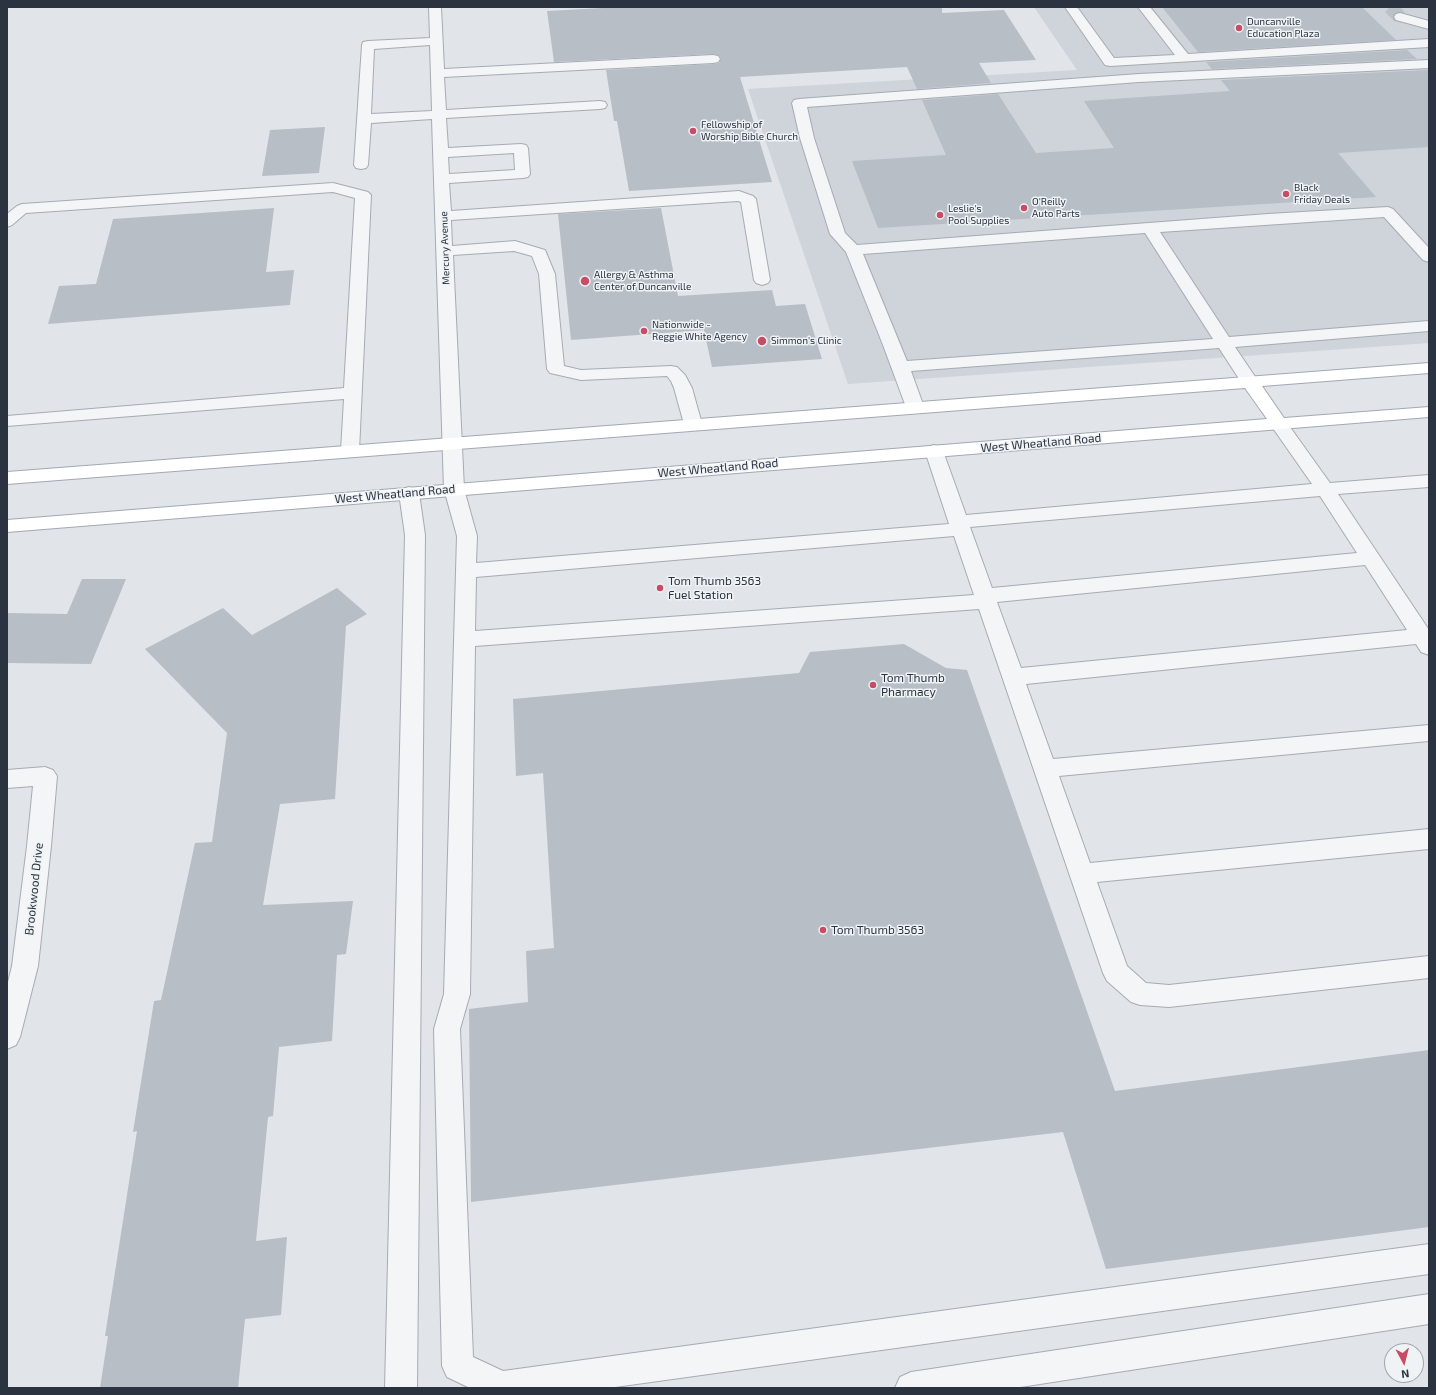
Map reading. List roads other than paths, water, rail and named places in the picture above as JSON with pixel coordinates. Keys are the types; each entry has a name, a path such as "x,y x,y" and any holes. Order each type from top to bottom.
{"main road":[{"path":"7,478 1429,368"},
{"path":"1249,381 1280,424"},
{"name":"West Wheatland Road","path":"7,526 1429,412"}],"street":[{"name":"Mercury Avenue","path":"435,7 454,489 467,536 457,994 447,1029 458,1366 502,1387 1429,1259"},
{"path":"1071,7 1110,62 1429,44"},
{"path":"1144,7 1184,58"},
{"path":"1400,18 1429,25"},
{"path":"361,165 368,45 437,41"},
{"path":"438,73 512,71 713,59"},
{"path":"915,407 853,250 838,234 807,138 799,103 1139,78 1429,64"},
{"path":"364,119 600,105"},
{"path":"441,153 521,148 523,174 442,179"},
{"path":"7,222 22,209 333,188 363,195 350,451"},
{"path":"444,216 739,196 748,199 762,280"},
{"path":"853,250 1388,212 1429,257"},
{"path":"1150,228 1249,381"},
{"path":"445,251 516,246 539,253 547,274 556,369 581,375 671,371 679,379 683,388 693,424"},
{"path":"900,367 1429,326"},
{"path":"7,421 353,394"},
{"path":"1013,677 1426,641 1280,424"},
{"path":"934,451 1116,973 1140,994 1169,996 1429,967"},
{"path":"466,571 960,526 1325,489 1429,481"},
{"path":"401,1388 415,535 409,493"},
{"path":"465,639 985,598 1371,558"},
{"path":"1045,768 1429,733"},
{"name":"Brookwood Drive","path":"7,779 45,776 26,966 7,1037"},
{"path":"1081,874 1429,838"},
{"path":"911,1388 1429,1309"}],"tunnel":[{"path":"1390,7 1400,17"}],"place":[{"name":"Duncanville Education Plaza","path":"1239,28"},
{"name":"Fellowship of Worship Bible Church","path":"693,131"},
{"name":"Black Friday Deals","path":"1286,194"},
{"name":"O'Reilly Auto Parts","path":"1024,208"},
{"name":"Leslie's Pool Supplies","path":"940,215"},
{"name":"Allergy & Asthma Center of Duncanville","path":"585,281"},
{"name":"Nationwide - Reggie White Agency","path":"644,331"},
{"name":"Simmon's Clinic","path":"762,341"},
{"name":"Tom Thumb 3563 Fuel Station","path":"660,588"},
{"name":"Tom Thumb Pharmacy","path":"873,685"},
{"name":"Tom Thumb 3563","path":"823,930"}]}
